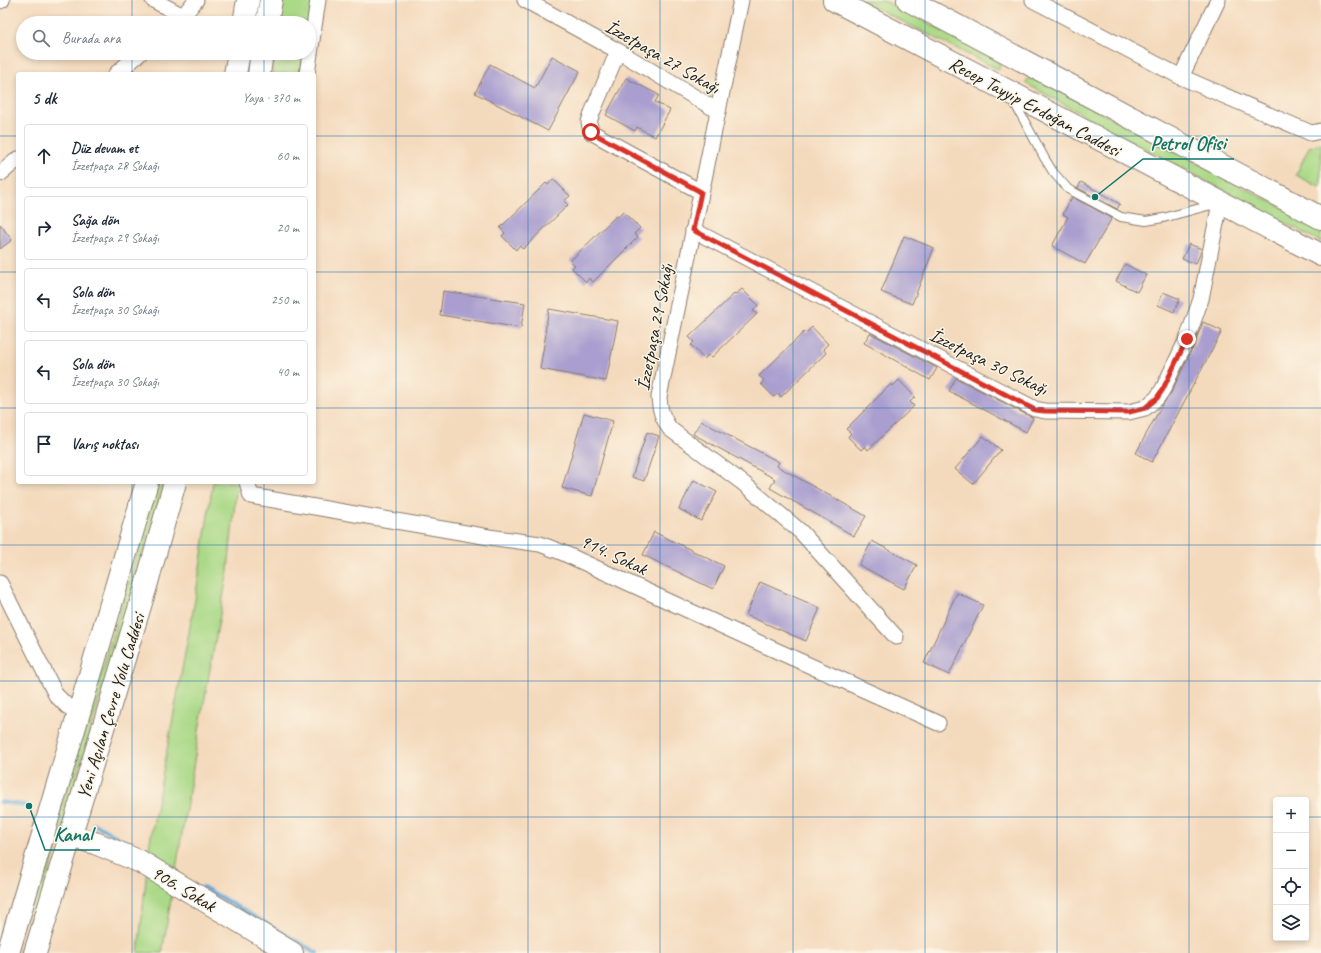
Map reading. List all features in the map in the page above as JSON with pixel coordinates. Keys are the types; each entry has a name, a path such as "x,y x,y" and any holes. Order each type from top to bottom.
{"main road":[{"path":"245,16 248,0"},
{"path":"268,16 271,0"},
{"name":"Recep Tayyip Erdoğan Caddesi","path":"834,0 1321,255"},
{"name":"Recep Tayyip Erdoğan Caddesi","path":"908,0 1321,218"},
{"path":"235,72 238,60"},
{"path":"259,72 261,60"},
{"name":"Yeni Açılan Çevre Yolu Caddesi","path":"8,953 146,484"},
{"name":"Yeni Açılan Çevre Yolu Caddesi","path":"35,953 146,586 174,484"},
{"name":"906. Sokak","path":"70,836 95,843 141,862 292,953"}],"street":[{"path":"153,0 175,16"},
{"path":"182,16 196,0"},
{"path":"316,16 318,0"},
{"name":"İzzetpaşa 27 Sokağı","path":"525,0 618,51 718,111"},
{"name":"İzzetpaşa 29 Sokağı","path":"741,0 659,397 662,418 670,429 743,484 801,532 896,637"},
{"path":"1033,0 1181,77 1311,134 1321,131"},
{"path":"1181,77 1218,0"},
{"path":"618,51 592,113 590,122 591,132 701,192"},
{"path":"118,72 132,60"},
{"path":"307,72 309,60"},
{"path":"0,174 16,161"},
{"name":"İzzetpaşa 30 Sokağı","path":"693,230 1035,410 1129,412 1145,408 1157,398 1163,389 1187,339 1202,299 1220,203"},
{"name":"914. Sokak","path":"249,489 489,537 540,544 561,552 938,723"},
{"path":"0,584 56,695 67,706 79,713"}],"lane":[{"path":"1008,92 1045,159 1057,177 1068,189 1121,217 1146,221 1220,203"}],"green space":[{"path":"283,0 313,0 310,16 281,16"},
{"path":"860,0 882,0 998,58 1000,62 999,70"},
{"path":"274,60 303,60 301,72 272,72"},
{"path":"1030,76 1321,228 1321,242 1025,83"},
{"path":"1321,143 1321,188 1296,175 1309,147"},
{"path":"157,484 163,484 26,953 19,953"},
{"path":"213,484 237,484 228,570 201,719 162,953 138,953 150,841 195,600"}],"building":[{"path":"552,56 580,71 548,131 475,93 490,64 535,88"},
{"path":"626,78 659,95 655,102 670,110 655,137 637,127 635,131 606,115"},
{"path":"553,179 570,196 564,201 568,205 523,249 519,246 516,250 502,236 505,233 500,228 546,183 548,185"},
{"path":"1081,182 1120,204 1117,209 1078,188"},
{"path":"1072,197 1112,218 1085,264 1052,246 1068,217 1063,214"},
{"path":"623,212 640,228 634,234 638,237 593,282 589,278 586,282 572,268 575,265 570,261 616,216 618,217"},
{"path":"0,224 12,240 0,249"},
{"path":"904,236 934,248 912,304 881,292"},
{"path":"1189,244 1202,249 1196,264 1182,259"},
{"path":"1125,264 1146,275 1137,292 1116,281"},
{"path":"742,289 758,305 753,311 757,314 711,358 708,355 704,359 691,345 694,342 689,337 735,293 736,294"},
{"path":"443,291 525,303 521,328 440,315"},
{"path":"1163,292 1180,299 1174,312 1158,305"},
{"path":"549,309 618,321 606,381 540,369"},
{"path":"1203,322 1222,331 1152,462 1136,453 1161,407 1171,393 1195,343"},
{"path":"812,327 828,344 823,349 826,353 781,397 778,393 774,397 761,384 764,380 759,376 805,331 806,333"},
{"path":"870,333 937,368 930,380 864,343"},
{"path":"956,378 1033,418 1026,432 949,391"},
{"path":"899,380 915,397 910,402 914,406 868,450 865,446 861,450 848,437 851,433 846,429 891,384 893,386"},
{"path":"584,413 613,421 592,496 562,488"},
{"path":"701,421 779,462 777,466 866,516 854,536 770,488 775,479 693,434"},
{"path":"647,432 659,436 644,481 632,477"},
{"path":"983,436 1001,450 973,484 955,469"},
{"path":"694,480 717,492 701,521 679,509"},
{"path":"654,532 724,566 713,589 643,555"},
{"path":"872,541 917,565 904,589 859,565"},
{"path":"760,582 820,608 806,641 746,615"},
{"path":"957,593 983,605 949,675 924,663"}],"waterway":[{"path":"0,802 29,806"},
{"path":"94,824 142,851"},
{"path":"203,887 317,953"}],"place":[{"name":"Petrol Ofisi","path":"1095,197"},
{"name":"Kanal","path":"29,806"}],"route":[{"path":"591,132 701,192 693,230 1035,410 1129,412 1145,408 1157,398 1163,389 1187,339"}]}
